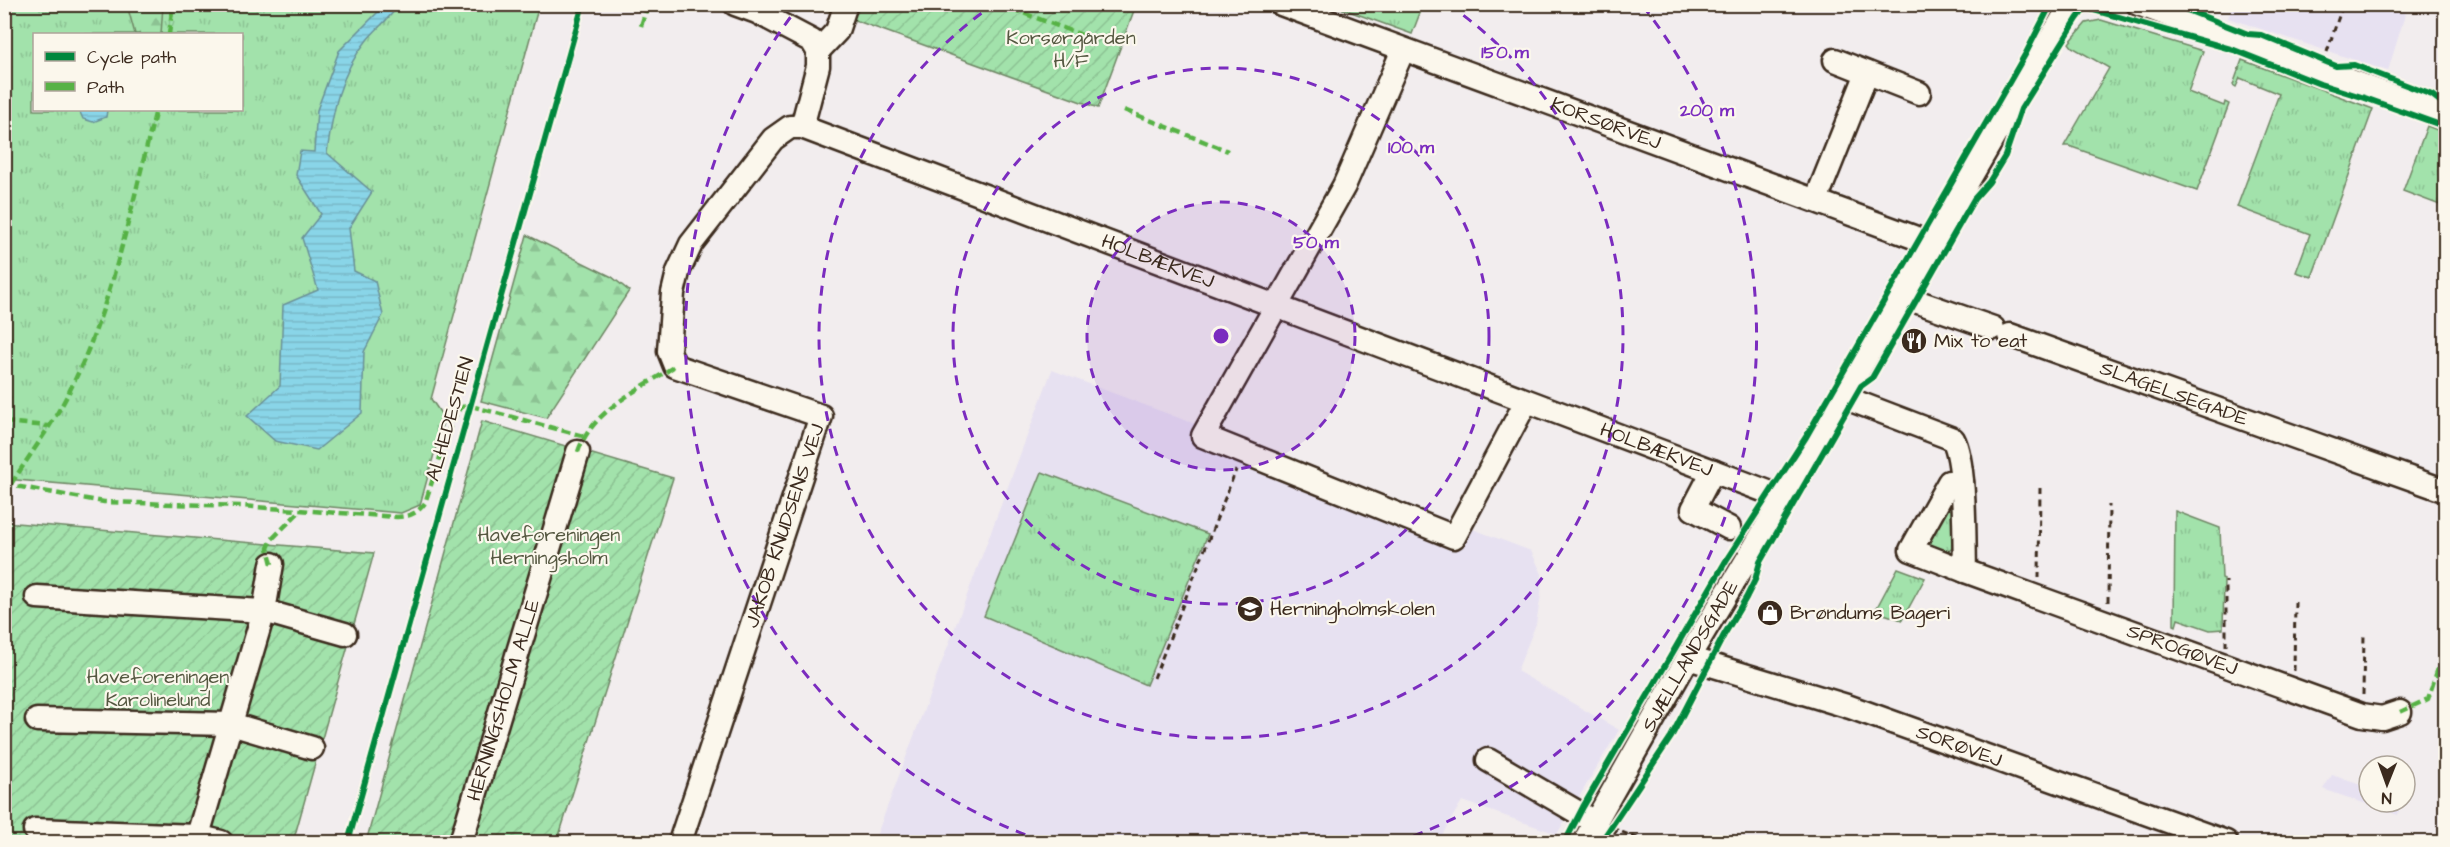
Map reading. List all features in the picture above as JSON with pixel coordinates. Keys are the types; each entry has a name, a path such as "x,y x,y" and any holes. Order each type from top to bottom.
{"street":[{"path":"735,4 757,12 812,41 818,51 818,66 796,127"},
{"path":"818,51 837,31 846,4"},
{"name":"KORSØRVEJ","path":"1281,4 1722,168 1816,200 1919,239 1931,246"},
{"name":"SJÆLLANDSGADE","path":"1597,833 1688,658 1784,498 2071,4"},
{"path":"2138,4 2445,116"},
{"path":"1403,50 1344,186 1203,436 1454,537 1526,402"},
{"path":"1835,60 1919,93"},
{"path":"1816,200 1867,73"},
{"name":"HOLBÆKVEJ","path":"796,127 1784,498"},
{"name":"JAKOB KNUDSENS VEJ","path":"680,843 821,416 675,366 669,351 673,294 678,272 691,244 773,139 796,127"},
{"name":"SLAGELSEGADE","path":"1901,296 2445,491"},
{"path":"1843,397 1953,439 1962,482 1965,571"},
{"name":"HERNINGSHOLM ALLE","path":"462,843 578,453"},
{"path":"1713,471 1693,509 1729,528"},
{"name":"SPROGØVEJ","path":"1962,482 1949,482 1911,550 2362,715 2382,718 2400,712"},
{"path":"196,839 264,611 272,564"},
{"path":"37,597 264,611 345,634"},
{"name":"SORØVEJ","path":"1688,658 1850,707 2226,843"},
{"path":"37,720 231,724 312,748"},
{"path":"1488,760 1597,833"},
{"path":"35,830 196,839 221,843"}],"path":[{"path":"2321,70 2343,4"},
{"path":"1154,678 1243,452"},
{"path":"2039,597 2040,488"},
{"path":"2108,621 2109,505"},
{"path":"2225,666 2226,581"},
{"path":"2294,691 2295,602"},
{"path":"2362,715 2364,634"},
{"path":"1597,833 1609,841 1617,830 1637,838 1634,843"}],"shaded area":[{"path":"2233,4 2408,5 2388,71 2228,18"},
{"name":"Herningholmskolen","path":"1052,370 1531,551 1542,574 1541,595 1536,624 1517,671 1619,730 1557,834 1462,801 1438,842 874,842"},
{"path":"2332,775 2357,784 2357,801 2323,789"}],"green space":[{"path":"4,5 539,5 431,399 444,418 420,505 401,513 5,479"},
{"path":"127,5 163,5 161,33 135,33"},
{"name":"Korsørgården H/F","path":"813,5 1136,5 1098,108"},
{"path":"1332,5 1423,5 1412,34"},
{"path":"2101,20 2203,51 2188,92 2224,106 2225,102 2229,104 2197,191 2064,146 2109,68 2072,47 2069,43 2086,23"},
{"path":"2242,60 2373,109 2312,277 2296,272 2310,234 2237,207 2279,94 2240,78 2236,87 2233,85"},
{"path":"2427,126 2445,133 2445,207 2403,191"},
{"path":"527,235 612,277 629,291 546,418 481,401"},
{"name":"Haveforeningen Herningsholm","path":"482,421 673,478 557,842 366,842"},
{"path":"1042,472 1208,534 1146,685 984,616"},
{"path":"1956,497 1958,543 1942,557 1923,542 1948,499"},
{"path":"2175,511 2220,528 2222,578 2224,579 2223,629 2210,630 2178,619 2176,626 2174,625"},
{"name":"Haveforeningen Karolinelund","path":"4,522 374,553 293,842 5,842"},
{"path":"1898,568 1925,578 1902,620 1875,611"}],"water":[{"path":"385,5 398,6 367,40 350,67 335,108 327,153 372,192 349,228 354,271 375,281 383,315 364,352 362,413 317,450 275,441 247,416 280,386 283,305 318,290 302,238 321,214 296,175 300,151 314,152 317,110 339,51"},
{"path":"79,111 107,111 106,117 93,122 83,119"}],"marked path":[{"path":"169,33 173,4"},
{"path":"641,26 648,4"},
{"path":"999,4 1098,41"},
{"path":"1124,110 1228,151"},
{"path":"11,484 58,413 86,355 121,251 156,111"},
{"path":"578,452 585,437 605,413 618,402 675,366"},
{"path":"4,484 104,502 241,506 397,517 413,514 425,503 452,421 461,407 471,406 583,436"},
{"path":"4,422 48,426"},
{"path":"272,564 268,548 272,539 301,510"},
{"path":"2400,712 2428,699 2446,644"}],"cycle path":[{"name":"ALHEDESTIEN","path":"348,842 583,4"},
{"path":"1565,842 1727,559 1806,437 2026,53 2051,4"},
{"path":"2073,4 2234,50 2320,84 2446,127"},
{"path":"1601,842 1671,737 1746,598 1755,580 1760,562 1861,386 1872,378 1974,199 1989,182 2005,156 2021,109 2088,4"},
{"path":"2172,4 2248,34 2261,35 2336,66 2354,65 2432,95 2446,106"}],"place":[{"name":"Mix to eat","path":"1914,341"},
{"name":"Herningholmskolen","path":"1250,609"},
{"name":"Brøndums Bageri","path":"1770,613"}]}
